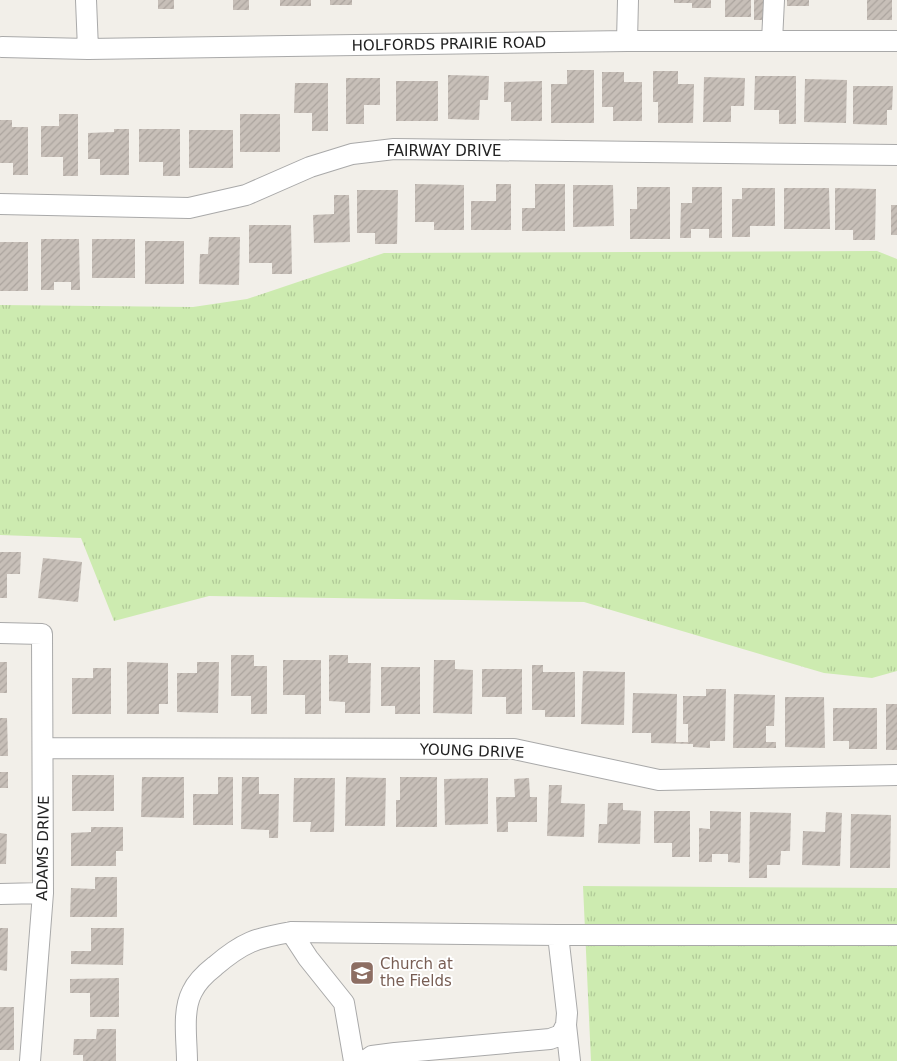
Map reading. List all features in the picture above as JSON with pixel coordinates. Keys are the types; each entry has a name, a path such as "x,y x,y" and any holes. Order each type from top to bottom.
{"street":[{"path":"86,0 88,49"},
{"path":"627,41 628,0"},
{"path":"772,41 774,0"},
{"name":"HOLFORDS PRAIRIE ROAD","path":"2,47 88,49 627,41 897,41"},
{"name":"FAIRWAY DRIVE","path":"0,204 189,208 246,195 310,167 352,154 394,149 897,154"},
{"name":"ADAMS DRIVE","path":"0,633 42,634 44,748 43,893 30,1061"},
{"name":"YOUNG DRIVE","path":"44,748 514,749 659,780 897,775"},
{"path":"0,894 43,893"},
{"path":"292,932 308,958 344,1003 354,1061"},
{"path":"187,1061 187,1010 191,992 201,978 237,947 261,937 292,932 558,935 897,935"},
{"path":"558,935 567,1013 566,1025 570,1061"},
{"path":"365,1061 372,1056 395,1053 550,1039 561,1035 566,1025"}],"green space":[{"path":"877,251 897,259 897,671 872,678 824,673 584,602 209,596 114,621 81,538 0,535 0,305 193,307 247,299 384,253"},
{"path":"583,886 897,888 897,1061 591,1061"}],"building":[{"path":"158,0 174,0 174,9 158,9"},
{"path":"233,0 249,0 249,10 233,10"},
{"path":"280,0 311,0 311,6 280,6"},
{"path":"330,0 352,0 352,5 330,5"},
{"path":"674,0 711,0 711,8 692,8 692,3 674,3"},
{"path":"725,0 751,0 751,17 725,17"},
{"path":"754,0 766,0 766,20 754,20"},
{"path":"787,0 809,0 809,6 787,6"},
{"path":"867,0 892,0 892,20 867,20"},
{"path":"567,70 594,70 594,123 551,123 551,84 567,84"},
{"path":"653,71 678,71 678,84 694,84 693,123 658,123 658,102 653,102"},
{"path":"602,72 624,72 624,82 642,82 642,121 613,121 613,107 602,107"},
{"path":"448,75 489,76 488,100 480,100 479,120 448,119"},
{"path":"755,76 796,76 796,124 779,124 779,110 754,110"},
{"path":"704,77 745,78 744,106 731,106 731,122 703,122"},
{"path":"346,78 380,78 380,105 364,105 364,124 346,124"},
{"path":"805,79 847,80 846,123 804,122"},
{"path":"396,81 438,81 438,121 396,121"},
{"path":"542,81 542,121 511,121 511,102 504,102 504,82"},
{"path":"295,83 328,83 328,131 312,131 312,113 294,113"},
{"path":"853,86 893,86 892,110 887,110 887,125 853,124"},
{"path":"59,114 78,114 78,176 63,176 63,157 41,157 41,126 59,126"},
{"path":"240,114 280,114 280,152 240,152"},
{"path":"0,120 12,120 12,127 28,127 28,175 13,175 13,163 0,163"},
{"path":"114,129 129,129 129,175 100,175 100,159 88,159 88,133 114,132"},
{"path":"139,129 180,129 180,176 163,176 163,162 139,162"},
{"path":"189,130 233,130 233,168 189,168"},
{"path":"415,184 464,185 464,230 434,230 434,222 415,222"},
{"path":"496,184 511,184 511,230 471,230 471,201 496,201"},
{"path":"535,184 565,184 565,231 522,231 522,208 535,208"},
{"path":"573,185 613,185 614,226 573,227"},
{"path":"637,187 670,187 670,239 630,239 630,209 637,209"},
{"path":"692,187 722,187 722,238 709,238 709,229 691,229 691,238 680,238 681,203 692,203"},
{"path":"742,188 775,188 775,226 750,226 750,237 732,237 732,199 742,199"},
{"path":"784,188 829,188 830,229 784,229"},
{"path":"835,188 876,189 875,240 853,240 853,230 835,230"},
{"path":"357,190 398,190 397,244 375,244 375,233 357,233"},
{"path":"334,195 349,195 350,242 314,243 313,215 334,214"},
{"path":"891,205 897,205 897,235 891,235"},
{"path":"249,225 291,225 292,274 272,274 272,263 249,263"},
{"path":"209,237 240,237 239,285 199,284 200,254 208,254"},
{"path":"41,239 79,239 80,290 71,290 71,282 54,282 54,290 41,290"},
{"path":"92,239 135,239 135,278 92,278"},
{"path":"145,241 184,241 184,284 145,284"},
{"path":"0,242 28,242 28,291 0,291"},
{"path":"0,552 21,552 20,574 7,574 7,598 0,598"},
{"path":"43,558 82,562 78,602 38,598"},
{"path":"231,655 254,655 254,666 267,666 267,714 251,714 251,696 231,696"},
{"path":"329,655 348,655 348,663 371,663 370,713 345,713 345,702 329,701"},
{"path":"283,660 321,660 321,714 305,714 305,695 283,695"},
{"path":"434,660 455,660 455,669 473,670 472,714 433,713"},
{"path":"0,662 7,662 7,693 0,693"},
{"path":"127,662 168,663 168,704 159,704 159,714 127,714"},
{"path":"197,662 219,662 218,713 177,712 177,673 197,673"},
{"path":"532,665 543,665 543,672 575,672 575,717 545,717 545,710 532,710"},
{"path":"381,667 420,667 420,714 395,714 395,706 381,706"},
{"path":"93,668 111,668 111,714 72,714 72,678 93,678"},
{"path":"482,669 522,669 522,714 506,714 506,697 482,697"},
{"path":"583,671 625,672 624,725 581,724"},
{"path":"706,689 726,689 725,741 710,741 710,748 693,747 693,744 651,743 651,733 632,733 633,693 677,694 676,742 688,742 688,724 683,724 683,696 706,696"},
{"path":"734,694 775,695 774,726 766,726 766,742 776,742 776,748 733,748"},
{"path":"785,697 824,697 825,748 785,747"},
{"path":"886,704 897,704 897,750 886,750"},
{"path":"833,708 877,708 877,749 849,749 849,741 833,741"},
{"path":"0,718 7,718 8,756 0,756"},
{"path":"0,772 8,772 8,788 0,788"},
{"path":"72,775 114,775 114,811 72,811"},
{"path":"142,777 184,777 184,818 141,817"},
{"path":"218,777 233,777 233,825 193,825 193,794 218,794"},
{"path":"242,777 259,777 259,794 279,794 278,838 269,838 269,830 241,829"},
{"path":"346,777 386,778 385,826 345,826"},
{"path":"400,777 437,777 437,827 396,827 396,800 400,800"},
{"path":"294,778 335,778 334,832 310,832 311,822 293,822"},
{"path":"488,778 488,824 445,825 444,779"},
{"path":"529,778 530,797 537,797 537,822 508,822 508,832 497,832 496,797 515,797 514,779"},
{"path":"549,785 562,785 561,803 585,804 584,837 547,836"},
{"path":"608,803 623,803 623,810 641,811 640,844 598,843 599,824 607,824"},
{"path":"654,811 690,811 690,857 672,857 672,843 654,843"},
{"path":"710,811 741,812 740,863 728,862 728,854 712,854 712,862 699,862 699,828 710,829"},
{"path":"750,812 791,813 790,851 781,851 780,865 767,865 767,878 749,878"},
{"path":"826,812 842,813 840,866 802,865 803,831 825,832"},
{"path":"851,814 891,815 890,868 850,868"},
{"path":"91,827 123,827 123,851 116,851 116,866 71,866 71,833 91,832"},
{"path":"0,833 7,834 6,864 0,864"},
{"path":"95,877 117,877 117,917 70,917 71,888 95,889"},
{"path":"0,928 8,928 7,971 0,970"},
{"path":"91,928 124,928 123,965 71,964 71,951 91,951"},
{"path":"119,978 119,1017 90,1017 90,993 70,993 70,979"},
{"path":"0,1007 14,1007 14,1050 0,1050"},
{"path":"97,1029 116,1029 116,1061 83,1061 83,1055 73,1055 74,1039 96,1039"}],"place":[{"name":"Church at the Fields","path":"362,973"}]}
